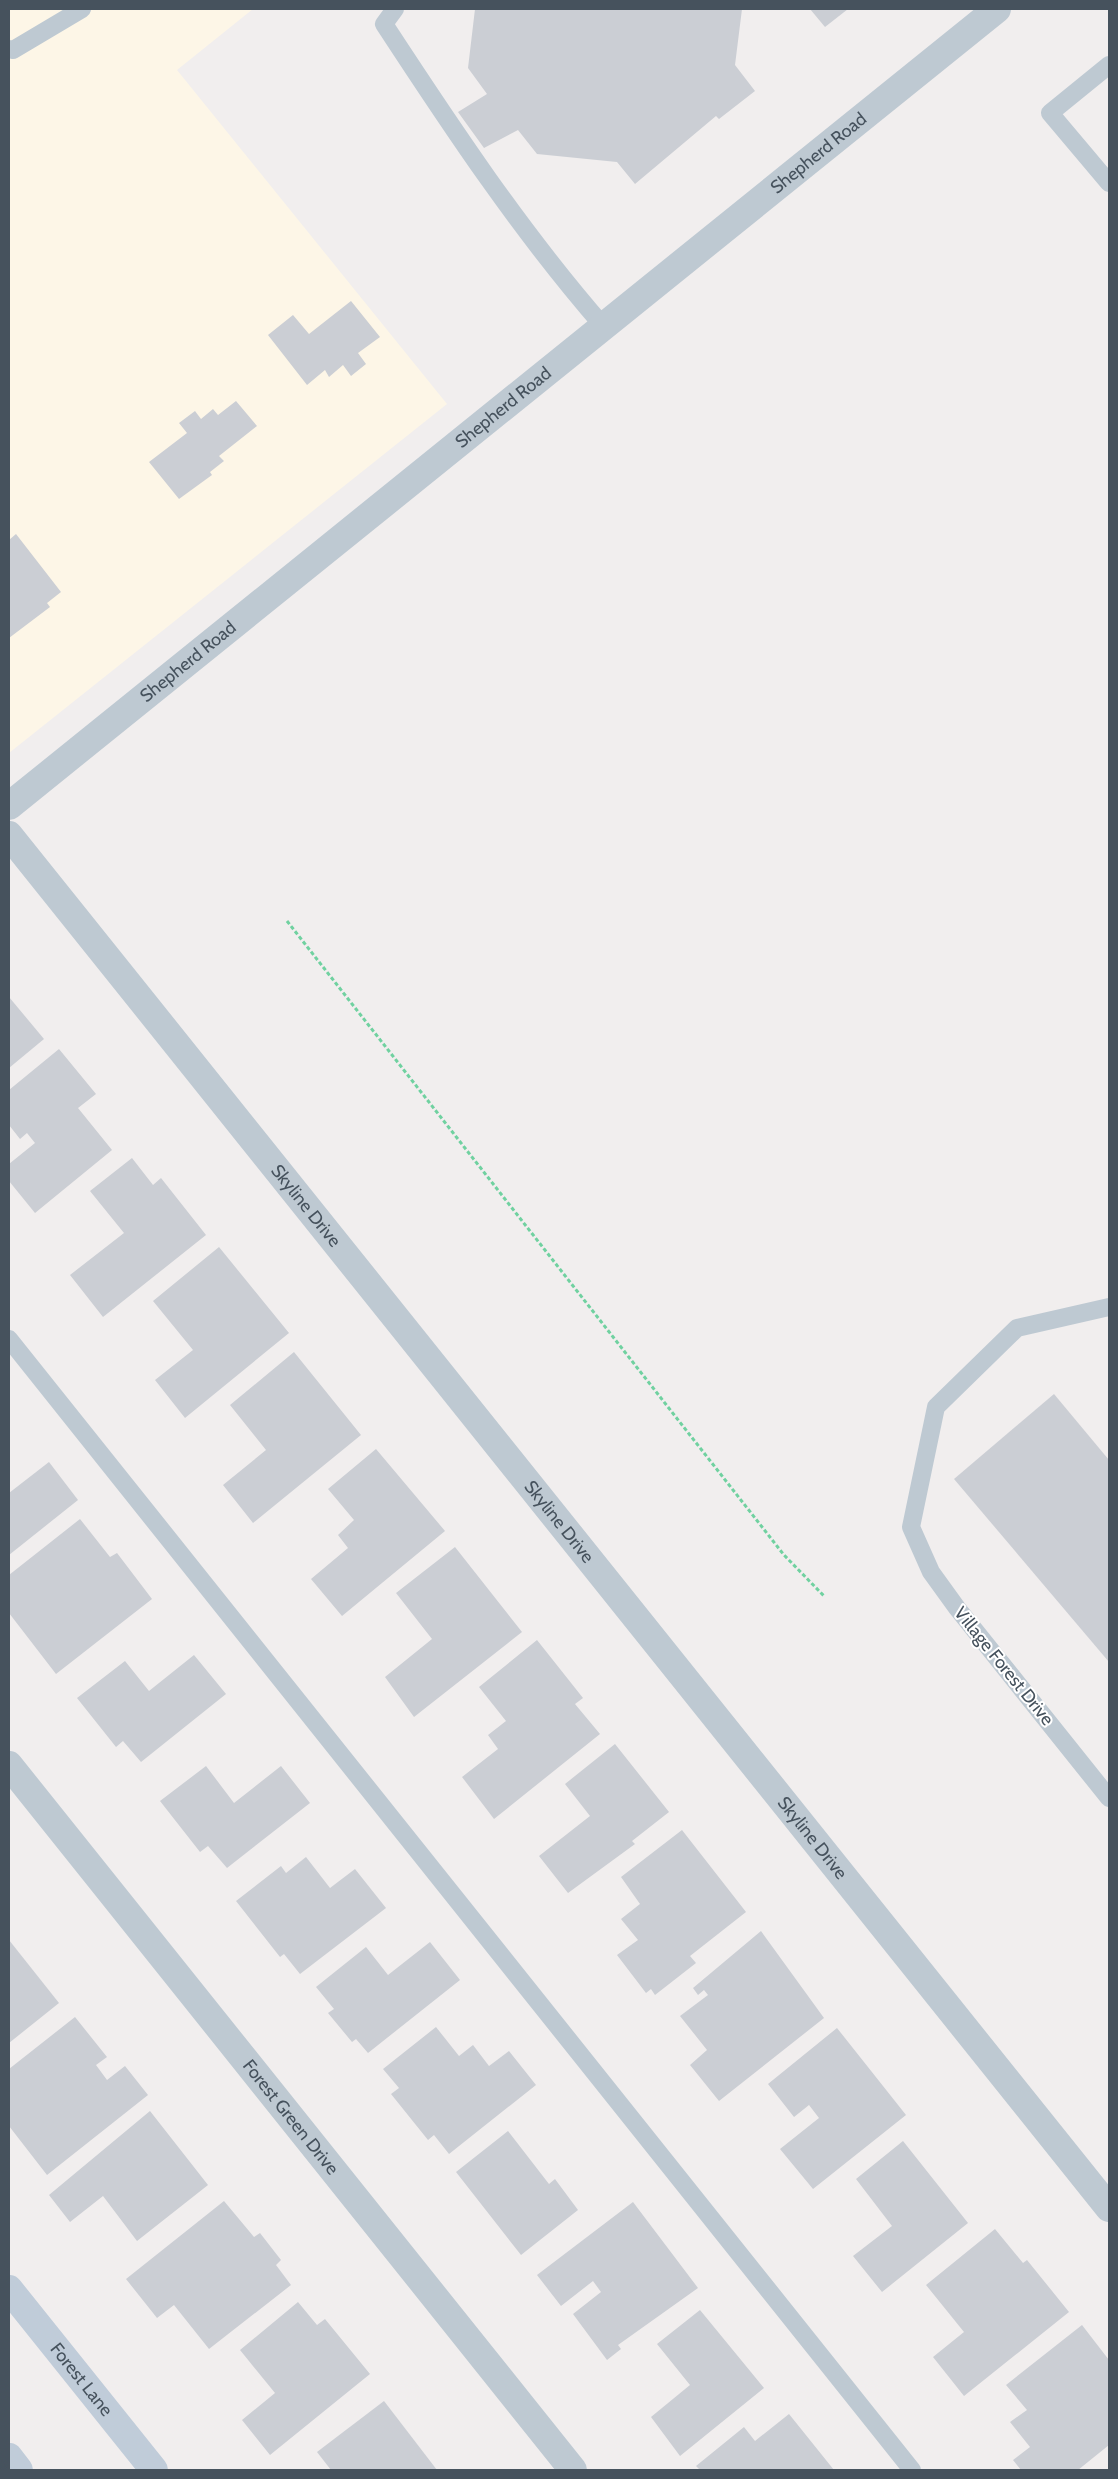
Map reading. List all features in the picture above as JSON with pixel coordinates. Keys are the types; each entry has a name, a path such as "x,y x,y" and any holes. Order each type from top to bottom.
{"main road":[{"name":"Forest Lane","path":"9,2289 154,2470"},
{"path":"9,2457 19,2470"}],"street":[{"name":"Shepherd Road","path":"9,806 997,9"},
{"name":"Skyline Drive","path":"9,835 1109,2208"},
{"name":"Forest Green Drive","path":"9,1765 573,2470"}],"lane":[{"path":"9,50 82,9"},
{"path":"394,9 384,24 466,150 568,285 604,327"},
{"path":"1109,64 1050,113 1109,183"},
{"name":"Village Forest Drive","path":"1109,1307 1017,1328 936,1406 911,1527 931,1572 957,1608 1109,1798"},
{"path":"9,1339 912,2470"}],"path":[{"path":"287,921 784,1555 824,1596"}],"shaded area":[{"path":"9,9 253,9 177,70 447,404 9,753"}],"building":[{"path":"475,9 742,9 735,65 755,91 719,119 716,116 635,184 617,162 537,154 518,130 484,148 458,112 487,94 468,68"},
{"path":"810,9 848,9 825,27"},
{"path":"351,301 380,337 358,353 366,364 351,376 343,365 329,377 325,370 307,385 268,335 293,315 309,334"},
{"path":"236,401 257,426 219,456 224,461 210,472 212,475 179,499 149,462 187,433 179,423 195,411 201,419 213,409 218,415"},
{"path":"16,534 61,592 47,603 50,607 9,638 9,540"},
{"path":"9,997 44,1039 9,1068"},
{"path":"59,1049 96,1094 78,1108 112,1150 35,1213 9,1181 9,1164 35,1143 27,1133 20,1139 9,1125 9,1090"},
{"path":"132,1158 153,1185 161,1178 206,1235 103,1317 70,1275 124,1233 90,1191"},
{"path":"219,1247 289,1333 185,1418 155,1380 193,1350 153,1301"},
{"path":"294,1352 361,1435 253,1523 223,1485 266,1450 230,1405"},
{"path":"1054,1394 1109,1460 1109,1662 954,1479"},
{"path":"376,1449 445,1531 342,1616 311,1579 348,1548 338,1535 354,1520 328,1489"},
{"path":"49,1462 78,1500 9,1555 9,1493"},
{"path":"80,1519 110,1557 117,1553 152,1599 56,1674 9,1613 9,1575"},
{"path":"455,1547 522,1632 414,1717 385,1677 432,1639 396,1593"},
{"path":"537,1640 583,1698 575,1704 600,1734 494,1819 462,1777 498,1749 488,1735 506,1721 479,1687"},
{"path":"194,1655 226,1694 141,1762 123,1741 116,1747 77,1698 125,1661 149,1691"},
{"path":"615,1744 669,1812 632,1841 635,1844 568,1893 539,1856 590,1816 565,1784"},
{"path":"206,1766 234,1803 281,1766 310,1803 227,1868 208,1846 200,1852 160,1801"},
{"path":"682,1830 746,1912 690,1956 696,1963 655,1995 651,1989 646,1993 617,1955 638,1940 621,1919 640,1904 621,1877"},
{"path":"306,1857 330,1888 355,1869 386,1908 300,1974 284,1954 280,1957 236,1901 281,1866 286,1873"},
{"path":"761,1931 824,2018 719,2101 690,2065 707,2050 680,2016 708,1995 704,1990 698,1995 693,1988"},
{"path":"9,1940 59,2003 9,2043"},
{"path":"430,1942 460,1980 368,2053 356,2039 352,2042 328,2013 334,2009 316,1987 366,1947 388,1975"},
{"path":"75,2017 107,2057 96,2065 107,2080 125,2066 148,2095 47,2175 9,2126 9,2069"},
{"path":"436,2027 459,2056 473,2045 489,2066 509,2051 536,2085 449,2154 434,2135 428,2140 391,2094 399,2088 383,2069"},
{"path":"837,2028 906,2115 813,2189 780,2149 819,2118 809,2105 794,2117 768,2084"},
{"path":"150,2111 208,2185 137,2241 103,2196 70,2222 49,2195"},
{"path":"508,2131 549,2184 555,2179 578,2210 521,2255 456,2172"},
{"path":"903,2141 968,2223 882,2292 853,2256 892,2226 856,2179"},
{"path":"224,2201 254,2237 260,2233 281,2260 276,2265 291,2285 209,2349 174,2305 157,2318 126,2279"},
{"path":"633,2202 698,2288 618,2345 621,2349 607,2360 573,2314 601,2292 593,2281 561,2306 537,2275"},
{"path":"995,2229 1023,2263 1027,2260 1069,2312 964,2396 933,2357 964,2332 926,2285"},
{"path":"298,2302 317,2325 325,2319 370,2374 270,2455 242,2420 275,2393 240,2350"},
{"path":"700,2310 764,2388 680,2456 651,2417 690,2385 657,2344"},
{"path":"1082,2325 1109,2360 1109,2445 1078,2470 1021,2470 1013,2460 1030,2447 1010,2422 1027,2410 1006,2385"},
{"path":"384,2401 437,2470 331,2470 317,2452"},
{"path":"789,2414 834,2470 700,2470 696,2466 744,2427 755,2441"}]}
